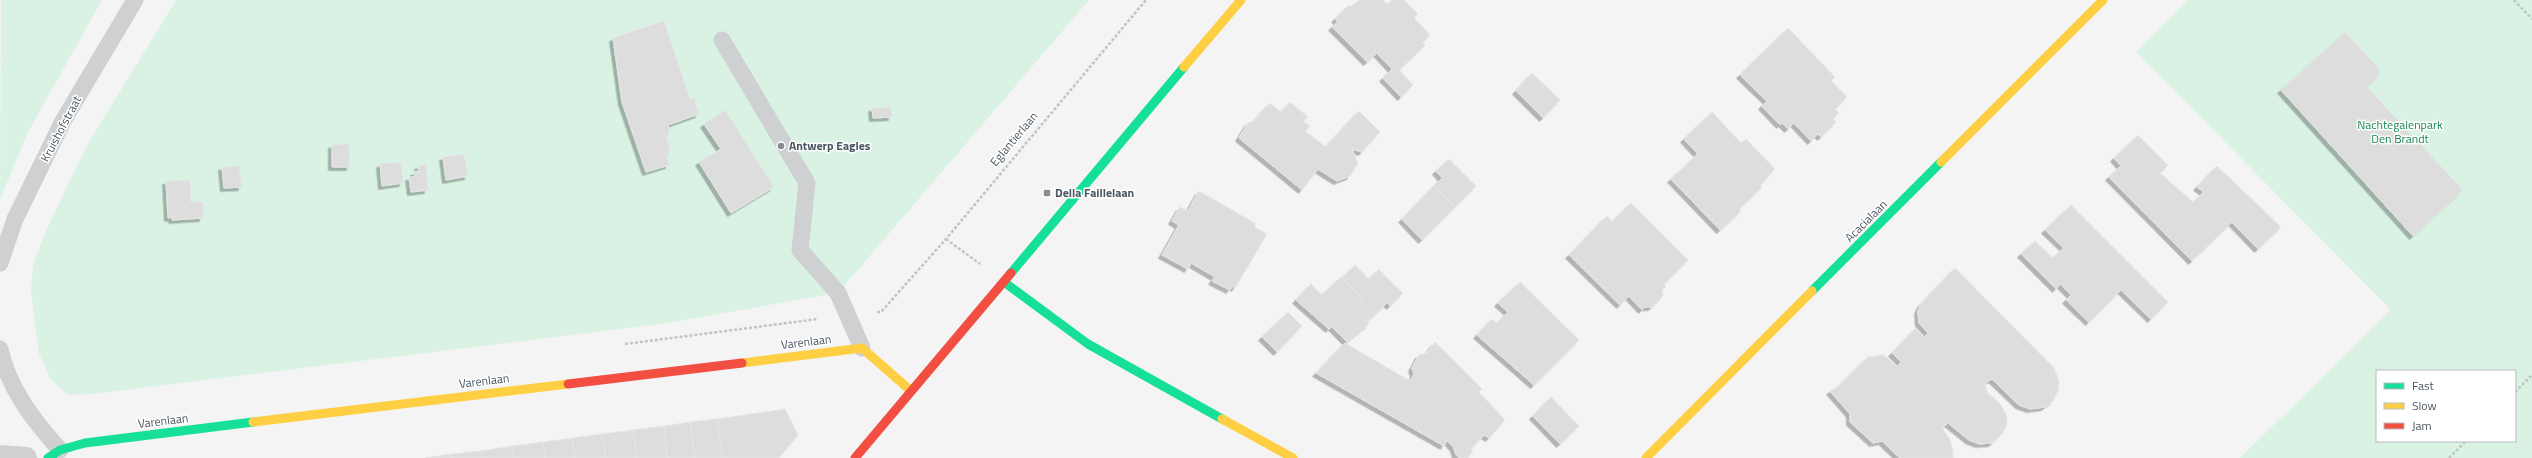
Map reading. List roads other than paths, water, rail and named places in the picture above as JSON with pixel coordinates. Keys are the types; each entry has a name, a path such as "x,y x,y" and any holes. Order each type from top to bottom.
{"street":[{"path":"855,458 1241,0"},
{"name":"Acacialaan","path":"1646,458 2103,0"},
{"path":"1004,282 1088,344 1293,458"},
{"path":"862,348 911,391"},
{"name":"Varenlaan","path":"54,454 85,443 862,348"},
{"path":"0,456 26,458"}],"lane":[{"name":"Kruishofstraat","path":"0,263 15,218 63,121 135,0"},
{"path":"722,40 807,183 800,250 838,293 862,348"},
{"path":"0,349 15,389 54,454"}],"place":[{"name":"Antwerp Eagles","path":"781,146"},
{"name":"Della Faillelaan","path":"1047,193"}],"park label":[{"name":"Nachtegalenpark Den Brandt","path":"2400,132"}]}
